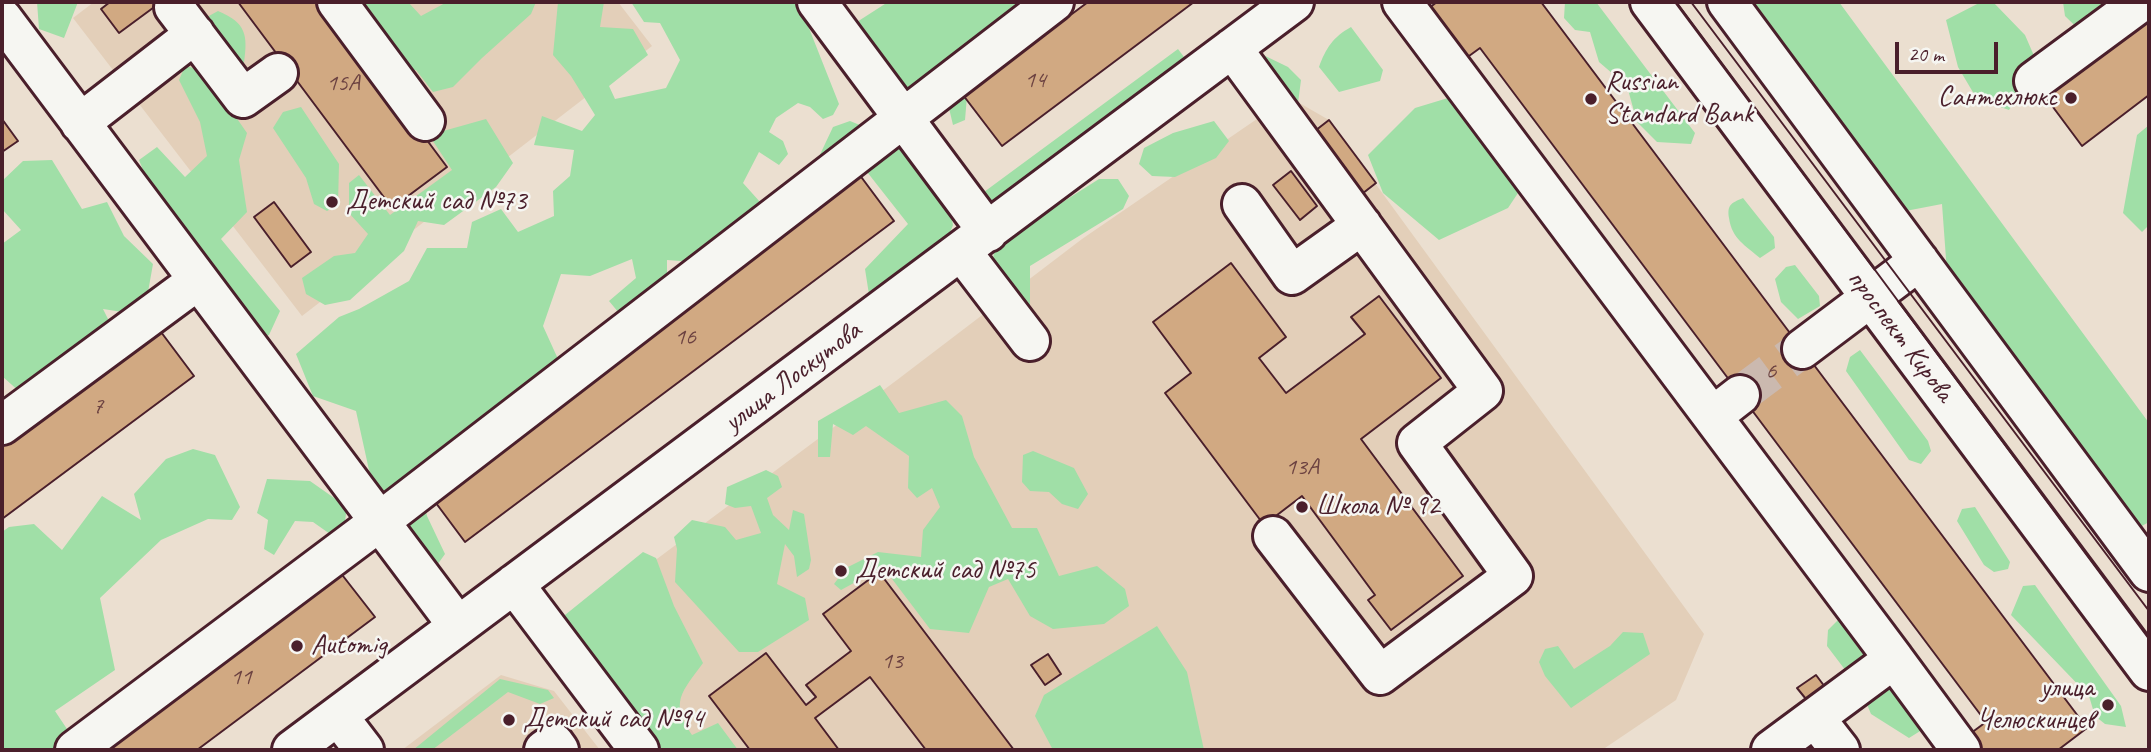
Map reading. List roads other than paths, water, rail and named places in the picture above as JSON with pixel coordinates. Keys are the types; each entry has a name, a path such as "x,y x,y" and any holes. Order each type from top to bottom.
{"street":[{"path":"337,2 425,121"},
{"path":"817,2 902,116 1030,341"},
{"path":"75,750 379,522 902,116 1054,2"},
{"name":"улица Лоскутова","path":"292,750 1294,2"},
{"path":"1402,2 1726,405 1894,659 1961,750"},
{"name":"проспект Кирова","path":"1650,2 2149,671"},
{"path":"1727,2 2149,572"},
{"path":"2034,80 2141,2"},
{"path":"80,123 186,18 243,98 278,73"},
{"path":"6,32 80,123 458,626"},
{"path":"1232,48 1483,391 1417,443 1513,576 1380,675 1273,536"},
{"path":"1242,204 1292,275 1362,225"},
{"path":"1802,349 1919,261"},
{"path":"2,425 197,281"},
{"path":"514,584 639,750"},
{"path":"1771,750 1894,659"},
{"path":"338,716 364,750"},
{"path":"1815,718 1840,750"},
{"path":"544,750 554,743 559,750"}],"tunnel":[{"path":"1740,395 1802,349"}],"tram line":[{"path":"1676,2 2149,639"},
{"path":"1691,2 2149,611"}],"place":[{"name":"Сантехлюкс","path":"2071,98"},
{"name":"Russian Standard Bank","path":"1591,99"},
{"name":"Детский сад №73","path":"332,202"},
{"name":"Школа № 92","path":"1302,507"},
{"name":"Детский сад №75","path":"841,571"},
{"name":"Automig","path":"297,646"},
{"name":"улица Челюскинцев","path":"2108,705"},
{"name":"Детский сад №94","path":"509,720"}]}
